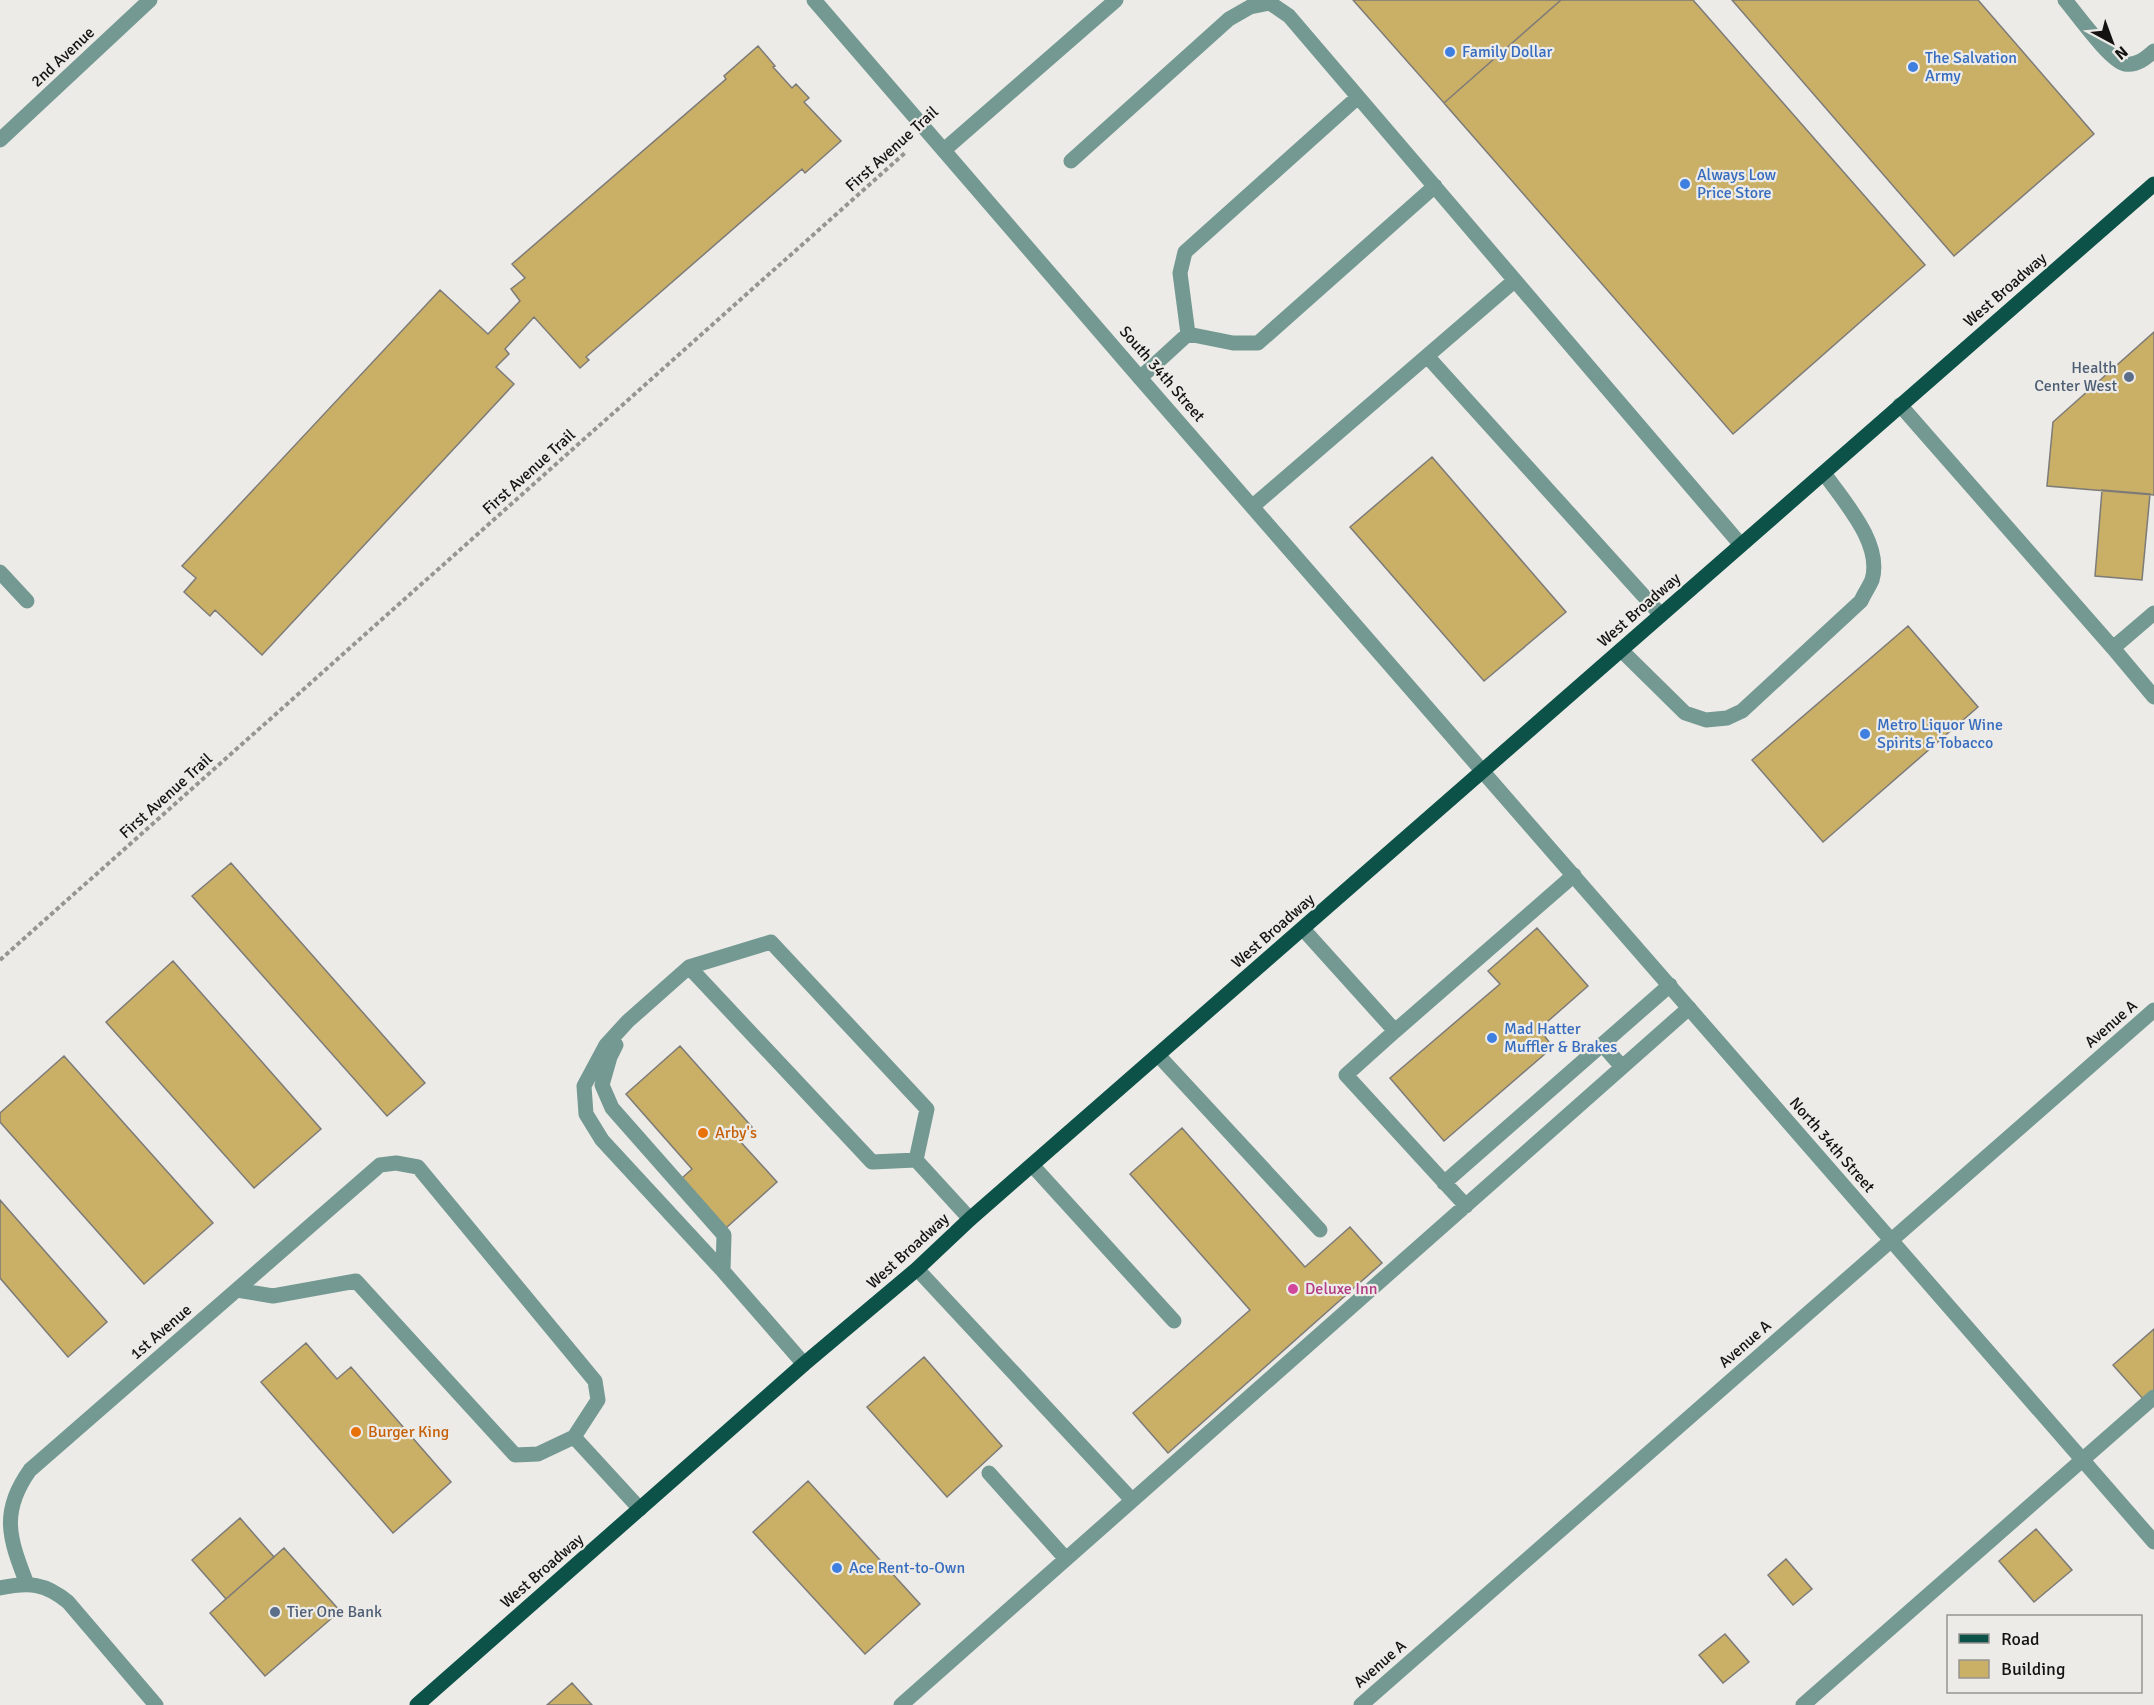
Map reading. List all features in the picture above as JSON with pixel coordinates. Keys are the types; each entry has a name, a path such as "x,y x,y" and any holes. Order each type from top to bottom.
{"main road":[{"name":"West Broadway","path":"417,1705 2154,184"}],"street":[{"name":"2nd Avenue","path":"0,140 150,0"},
{"name":"South 34th Street","path":"814,0 1140,378 1484,770"},
{"path":"944,150 1116,0"},
{"path":"2065,0 2112,57 2125,64 2141,62 2154,51"},
{"path":"1071,161 1229,19 1250,7 1270,3 1289,15 1741,544"},
{"path":"1188,334 1180,273 1185,252 1358,97"},
{"path":"1188,334 1233,343 1258,343 1435,186"},
{"path":"1253,506 1514,280"},
{"path":"1140,378 1188,334"},
{"path":"1427,356 1661,615"},
{"path":"1900,405 2154,697"},
{"path":"1621,650 1685,713 1706,720 1727,718 1742,711 1861,601 1872,579 1874,561 1869,538 1824,473"},
{"path":"0,572 27,601"},
{"path":"2113,648 2154,613"},
{"name":"North 34th Street","path":"1484,770 2154,1542"},
{"path":"1466,1206 1346,1075 1575,875"},
{"path":"1303,929 1395,1031"},
{"path":"804,1364 723,1271 602,1140 586,1114 584,1086 606,1045 628,1021 689,967 771,942 927,1109 916,1160"},
{"path":"689,967 872,1162 916,1160"},
{"path":"1444,1183 1670,985"},
{"path":"901,1705 1689,1008"},
{"name":"Avenue A","path":"1361,1705 2154,1010"},
{"path":"628,1021 610,1057 602,1085 612,1108 724,1235 723,1271"},
{"path":"1602,1044 1622,1067"},
{"path":"1158,1055 1320,1230"},
{"path":"916,1160 970,1219"},
{"name":"1st Avenue","path":"27,1584 8,1533 7,1517 10,1499 17,1485 30,1470 380,1165 396,1163 417,1167 595,1381 598,1400 574,1437"},
{"path":"1032,1165 1174,1321"},
{"path":"916,1269 1132,1500"},
{"path":"237,1290 273,1296 356,1281 515,1455 538,1454 574,1437 640,1509"},
{"path":"1803,1705 2154,1397"},
{"path":"990,1473 1066,1558"},
{"path":"0,1588 27,1584 40,1585 57,1593 69,1602 156,1705"}],"path":[{"name":"First Avenue Trail","path":"0,960 929,132"}],"building":[{"name":"Family Dollar","path":"1353,0 1561,0 1444,103"},
{"name":"Always Low Price Store","path":"1561,0 1693,0 1925,265 1733,434 1444,103"},
{"name":"The Salvation Army","path":"1732,0 1978,0 2094,134 1954,256"},
{"path":"758,46 792,88 796,84 809,98 804,102 841,141 805,173 802,169 586,357 589,360 580,368 534,317 505,349 509,354 496,367 514,384 262,655 215,610 210,616 184,592 196,578 182,566 440,290 488,334 520,301 511,289 525,278 512,264 726,79 724,76"},
{"name":"Health Center West","path":"2154,332 2154,495 2047,486 2053,422"},
{"path":"1432,457 1566,612 1484,681 1350,527"},
{"path":"2102,490 2150,494 2142,580 2095,576"},
{"name":"Metro Liquor Wine Spirits & Tobacco","path":"1908,626 1978,707 1823,842 1752,760"},
{"path":"231,863 425,1083 387,1116 192,896"},
{"name":"Mad Hatter Muffler & Brakes","path":"1537,928 1588,986 1539,1029 1553,1047 1444,1141 1390,1078 1500,984 1488,971"},
{"path":"173,961 321,1129 254,1188 106,1022"},
{"name":"Arby's","path":"680,1046 752,1127 738,1139 777,1182 726,1228 682,1178 692,1169 626,1094"},
{"path":"64,1056 213,1223 144,1284 0,1122 0,1113"},
{"name":"Deluxe Inn","path":"1182,1128 1305,1267 1350,1227 1382,1263 1168,1453 1133,1413 1250,1310 1130,1174"},
{"path":"0,1200 107,1322 68,1357 0,1278"},
{"path":"2154,1329 2154,1391 2144,1400 2113,1365"},
{"name":"Burger King","path":"306,1343 337,1379 351,1367 451,1482 393,1533 261,1382"},
{"path":"924,1357 1002,1446 947,1497 867,1407"},
{"name":"Ace Rent-to-Own","path":"808,1481 920,1604 865,1654 753,1532"},
{"path":"240,1518 274,1557 226,1599 192,1560"},
{"path":"2036,1529 2072,1570 2034,1602 1999,1561"},
{"name":"Tier One Bank","path":"284,1548 340,1611 265,1676 210,1613"},
{"path":"1786,1559 1812,1589 1793,1605 1768,1575"},
{"path":"1725,1634 1749,1662 1723,1683 1699,1655"},
{"path":"572,1683 592,1705 547,1705"}],"place":[{"name":"Family Dollar","path":"1450,52"},
{"name":"The Salvation Army","path":"1913,67"},
{"name":"Always Low Price Store","path":"1685,184"},
{"name":"Health Center West","path":"2129,377"},
{"name":"Metro Liquor Wine Spirits & Tobacco","path":"1865,734"},
{"name":"Mad Hatter Muffler & Brakes","path":"1492,1038"},
{"name":"Arby's","path":"703,1133"},
{"name":"Deluxe Inn","path":"1293,1289"},
{"name":"Burger King","path":"356,1432"},
{"name":"Ace Rent-to-Own","path":"837,1568"},
{"name":"Tier One Bank","path":"275,1612"}]}
